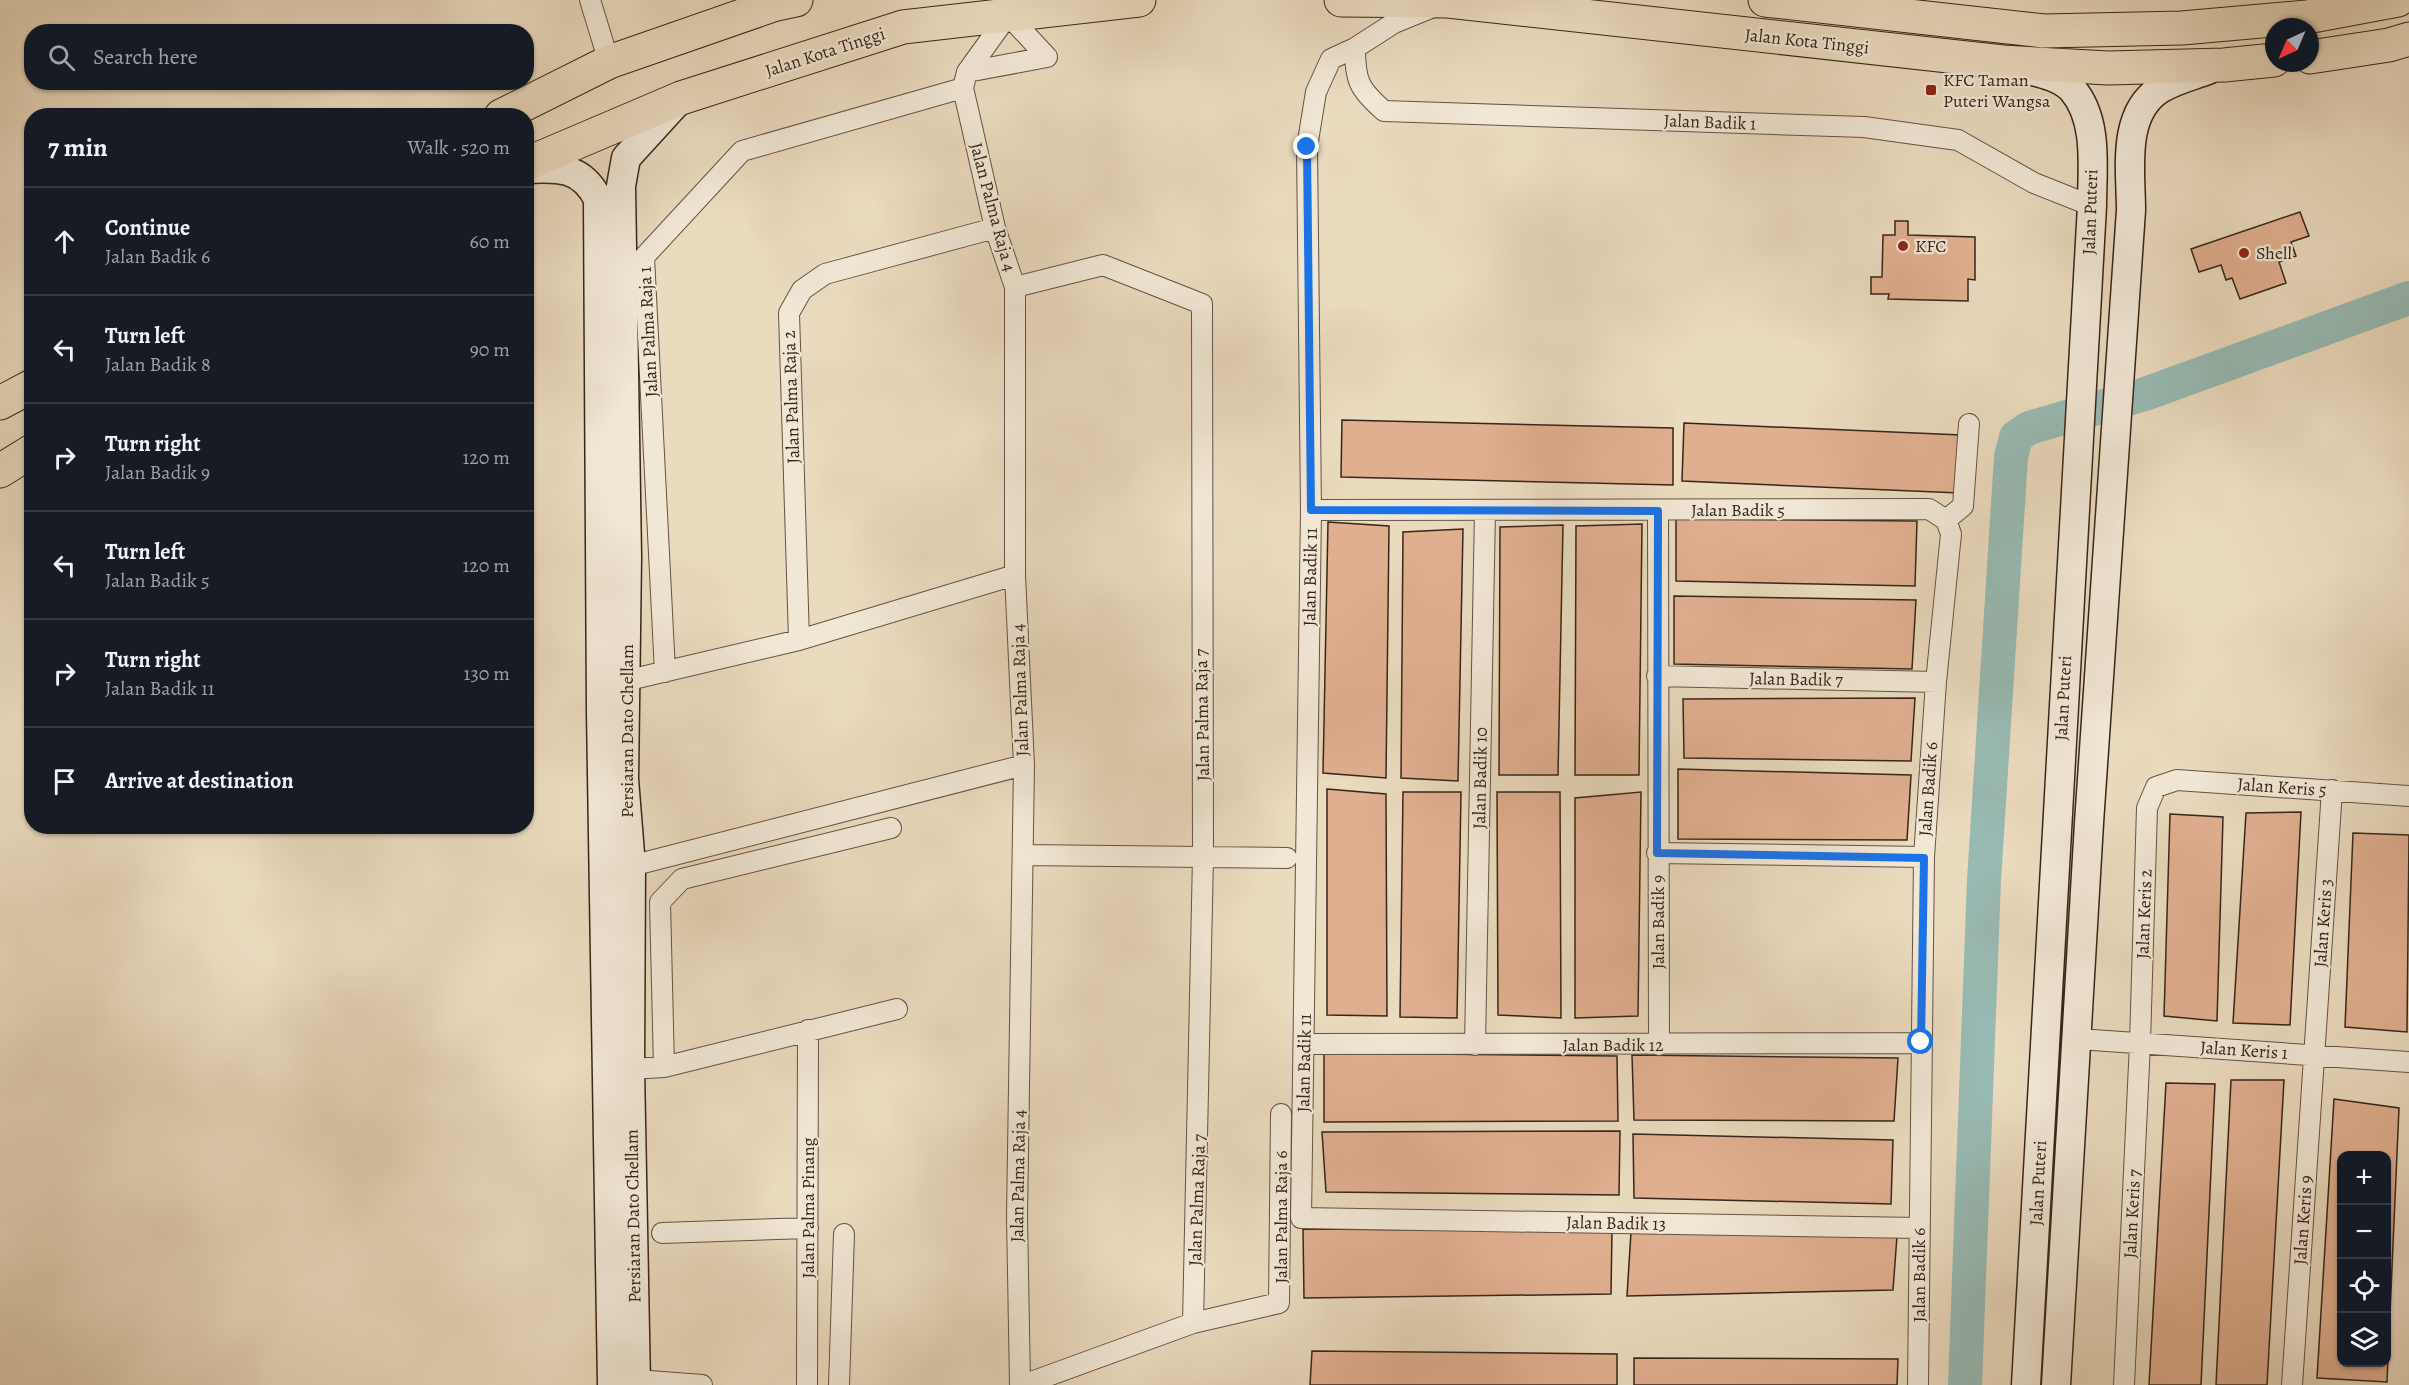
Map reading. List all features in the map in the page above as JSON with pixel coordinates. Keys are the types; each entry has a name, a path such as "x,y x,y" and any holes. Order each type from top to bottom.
{"highway":[{"name":"Jalan Kota Tinggi","path":"534,161 681,98 903,27 1139,0"},
{"name":"Jalan Kota Tinggi","path":"1341,0 1448,1 2003,62 2108,68 2224,65 2265,61"},
{"name":"Jalan Kota Tinggi","path":"1765,0 2044,31 2182,28 2296,18 2398,0"},
{"path":"517,108 609,62 780,2"},
{"path":"2319,56 2389,45 2409,39"},
{"path":"0,403 24,390"},
{"path":"0,471 24,456"}],"main road":[{"name":"Jalan Puteri","path":"2003,62 2051,76 2071,88 2086,113 2091,135 2092,206 2026,1385"},
{"name":"Jalan Puteri","path":"2056,1385 2117,373 2131,210 2131,133 2144,106 2158,90 2176,81 2224,65"},
{"name":"Persiaran Dato Chellam","path":"624,1382 631,866 614,683 621,186 626,158 681,98"},
{"name":"Persiaran Dato Chellam","path":"534,168 557,167 590,184 598,199 614,683 624,1382"},
{"path":"2056,820 2089,823"}],"street":[{"path":"590,0 609,62"},
{"name":"Jalan Badik 11","path":"1313,1219 1301,1218 1311,510 1307,147 1316,92 1331,59 1355,48 1394,23 1448,1"},
{"path":"965,80 1008,15"},
{"name":"Jalan Palma Raja 1","path":"665,672 644,257 742,151 965,80 1047,57 1008,15"},
{"name":"Jalan Badik 1","path":"1355,48 1355,75 1364,93 1384,111 1864,127 1920,133 1958,140 2034,183 2092,206"},
{"name":"Jalan Palma Raja 4","path":"965,80 995,228 1015,287 1016,575 1024,765 1017,1216 1022,1385"},
{"name":"Jalan Palma Raja 2","path":"799,640 789,313 802,290 825,274 995,228"},
{"name":"Jalan Palma Raja 7","path":"1015,287 1103,265 1202,304 1203,857 1193,1323"},
{"path":"1946,520 1963,506 1969,424"},
{"name":"Jalan Badik 5","path":"1311,510 1929,509 1946,520"},
{"name":"Jalan Badik 10","path":"1475,1045 1485,510"},
{"name":"Jalan Badik 9","path":"1658,511 1659,1045"},
{"name":"Jalan Badik 6","path":"1918,1385 1924,858 1936,682 1951,534 1946,520"},
{"path":"614,683 799,640 1016,575"},
{"name":"Jalan Badik 7","path":"1657,676 1936,682"},
{"path":"631,866 1024,765"},
{"name":"Jalan Keris 5","path":"2156,787 2177,780 2409,796"},
{"name":"Jalan Keris 2","path":"2140,1042 2147,808 2156,787"},
{"name":"Jalan Keris 3","path":"2314,1055 2332,790"},
{"path":"664,1067 660,902 682,879 891,828"},
{"path":"1657,853 1924,858"},
{"path":"1023,855 1287,858"},
{"path":"630,1069 664,1067 897,1009"},
{"name":"Jalan Palma Pinang","path":"807,1385 808,1030"},
{"name":"Jalan Keris 1","path":"2078,1039 2409,1062"},
{"name":"Jalan Badik 12","path":"1305,1044 1659,1045 1921,1042"},
{"name":"Jalan Keris 7","path":"2124,1385 2140,1042"},
{"name":"Jalan Keris 9","path":"2292,1385 2314,1055"},
{"name":"Jalan Palma Raja 6","path":"1022,1385 1193,1323 1272,1307 1279,1303 1281,1114"},
{"name":"Jalan Badik 13","path":"1313,1219 1919,1228"},
{"path":"662,1233 808,1228"},
{"path":"839,1385 844,1234"},
{"path":"624,1382 702,1385"}],"building":[{"name":"Shell","path":"2300,212 2309,236 2291,242 2296,256 2279,262 2286,283 2240,299 2232,278 2226,280 2221,265 2199,272 2191,249"},
{"path":"1895,221 1908,221 1908,235 1975,237 1975,280 1968,279 1968,301 1888,299 1889,294 1871,294 1871,277 1882,277 1883,235 1895,235"},
{"path":"1342,420 1673,428 1673,485 1341,477"},
{"path":"1684,423 1961,435 1959,493 1682,481"},
{"path":"1676,519 1917,521 1915,586 1676,581"},
{"path":"1328,522 1389,526 1386,778 1323,773"},
{"path":"1642,524 1639,775 1575,775 1576,526"},
{"path":"1563,525 1558,775 1499,775 1500,527"},
{"path":"1463,529 1458,781 1401,778 1403,532"},
{"path":"1674,596 1916,600 1912,669 1674,664"},
{"path":"1915,698 1911,761 1684,758 1683,699"},
{"path":"1678,769 1911,775 1907,840 1678,839"},
{"path":"1327,789 1386,794 1387,1016 1327,1015"},
{"path":"1403,792 1461,792 1457,1018 1400,1017"},
{"path":"1497,792 1560,792 1561,1018 1498,1015"},
{"path":"1641,792 1638,1016 1575,1018 1575,798"},
{"path":"2301,812 2290,1025 2233,1023 2246,813"},
{"path":"2170,814 2223,817 2217,1021 2164,1016"},
{"path":"2353,833 2409,835 2407,1032 2345,1027"},
{"path":"1324,1053 1617,1056 1618,1121 1324,1122"},
{"path":"1632,1055 1898,1058 1894,1121 1634,1120"},
{"path":"2231,1080 2284,1080 2267,1385 2216,1385"},
{"path":"2166,1083 2215,1084 2201,1385 2149,1385"},
{"path":"2334,1099 2399,1108 2391,1291 2391,1151 2337,1151 2337,1367 2388,1367 2387,1382 2317,1378"},
{"path":"1620,1131 1619,1195 1326,1192 1322,1132"},
{"path":"1633,1134 1893,1140 1891,1204 1634,1198"},
{"path":"1303,1229 1612,1231 1611,1294 1304,1298"},
{"path":"1631,1232 1897,1236 1893,1290 1627,1296"},
{"path":"1312,1351 1617,1354 1617,1385 1310,1385"},
{"path":"1634,1358 1898,1359 1897,1385 1634,1385"}],"waterway":[{"path":"1965,1385 1984,880 2011,457 2016,437 2029,428 2145,394 2409,298"}],"place":[{"name":"KFC Taman Puteri Wangsa","path":"1931,90"},
{"name":"KFC","path":"1903,246"},
{"name":"Shell","path":"2244,253"}],"route":[{"path":"1307,147 1311,510 1658,511 1657,853 1924,858 1921,1042"}]}
